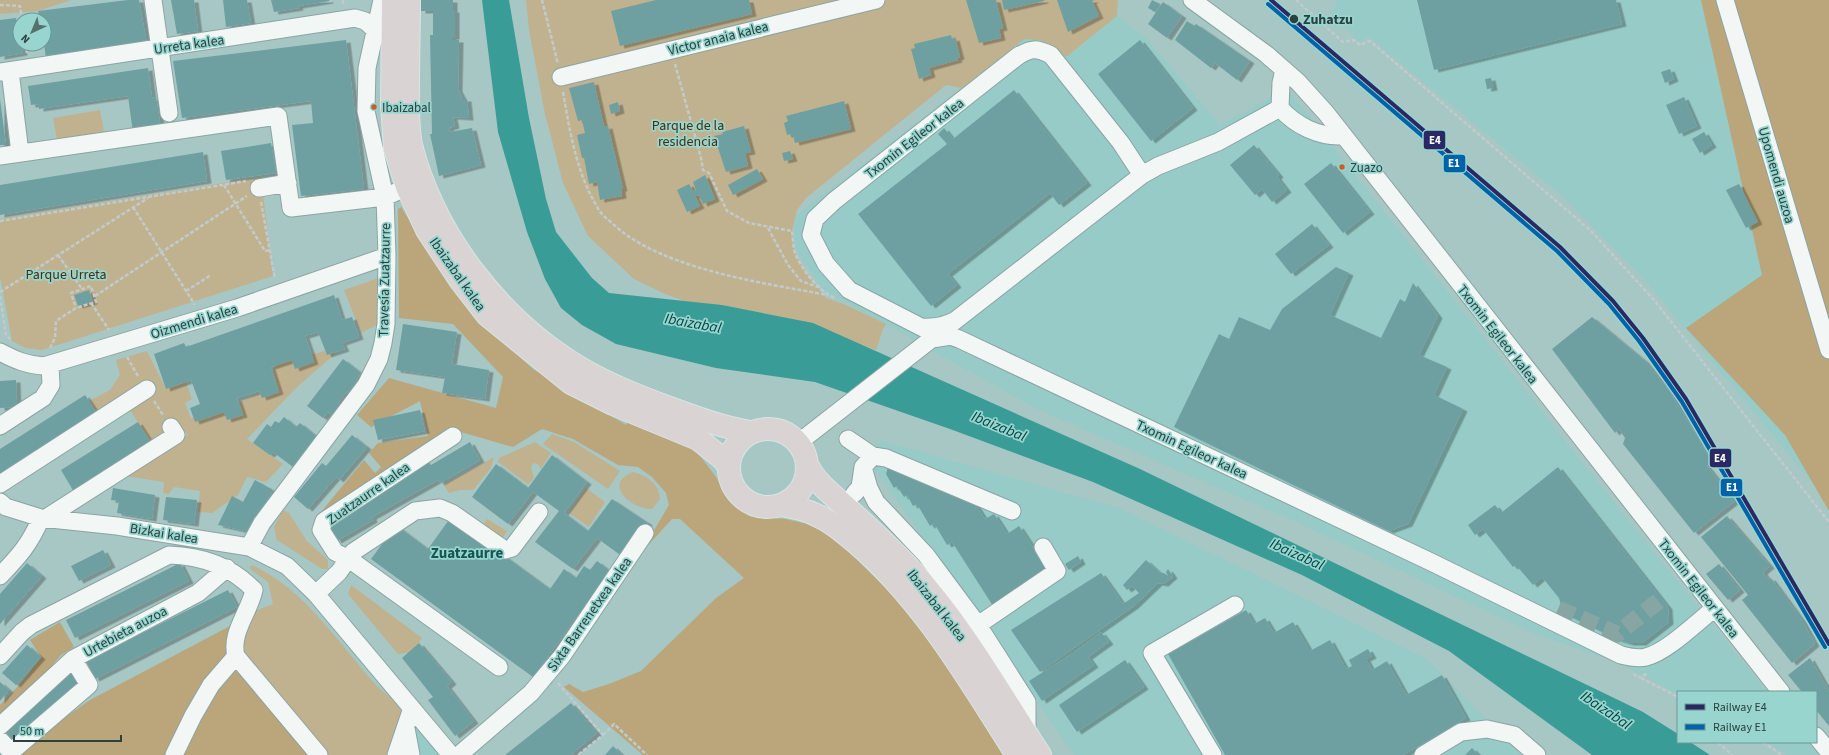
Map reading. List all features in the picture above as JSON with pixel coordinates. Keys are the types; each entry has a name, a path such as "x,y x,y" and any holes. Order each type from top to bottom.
{"highway":[{"name":"Ibaizabal kalea","path":"393,0 392,105 395,149 407,187 427,230 460,280 487,315 571,383 613,404 698,439 723,459 728,465"},
{"name":"Ibaizabal kalea","path":"409,0 408,108 411,144 423,184 440,221 471,269 499,302 538,339 580,368 620,389 664,406 721,427 750,432"},
{"path":"763,428 777,429 789,434 798,443 815,476 806,478 801,490 792,499 782,505 769,508 757,506 746,501 736,491 730,479 728,465 731,452 739,441 750,432 763,428"},
{"name":"Ibaizabal kalea","path":"815,476 891,548 930,593 965,640 1040,755"},
{"name":"Ibaizabal kalea","path":"782,505 815,514 837,528 865,551 898,584 944,644 1017,755"}],"street":[{"path":"154,0 159,48 169,113"},
{"name":"Travesía Zuatzaurre","path":"249,547 262,523 366,385 378,361 386,324 387,256 385,197 366,111 366,68 382,0"},
{"name":"Victor anaia kalea","path":"561,77 671,50 837,5 876,0"},
{"name":"Txomin Egileor kalea","path":"1192,0 1266,54 1298,82 1326,113 1342,136 1780,691"},
{"name":"Upomendi auzoa","path":"1725,0 1829,350"},
{"name":"Urreta kalea","path":"5,71 354,18 364,21 374,29"},
{"name":"Txomin Egileor kalea","path":"1142,174 1121,144 1051,55 1041,50 1030,49 1018,56 834,201 814,219 811,235 826,264 838,280 849,290 926,333 951,336 973,346 1431,562 1621,655 1633,658 1646,657 1659,651 1715,608"},
{"path":"1280,108 1281,83 1284,70"},
{"path":"5,71 20,153"},
{"path":"1280,108 1300,125 1331,137 1342,136"},
{"path":"798,443 912,354 926,333 952,323 1142,174 1218,142 1280,108"},
{"path":"0,156 278,116 291,208 385,197 407,187"},
{"path":"259,188 288,183"},
{"name":"Oizmendi kalea","path":"6,346 17,361 30,365 44,366 52,358 237,308 387,256"},
{"path":"952,323 960,334 973,346"},
{"path":"0,426 42,398 51,385 52,358"},
{"path":"0,484 144,385"},
{"path":"0,576 26,548 44,518 176,435 171,427"},
{"name":"Zuatzaurre kalea","path":"453,436 324,521 321,530 335,552 349,559 499,667"},
{"path":"848,439 868,461 869,488 876,502 926,555 978,625 1027,702 1027,735"},
{"path":"868,461 886,458 1012,511"},
{"path":"854,494 860,487 868,461"},
{"path":"815,476 850,496 854,494 876,502"},
{"name":"Bizkai kalea","path":"0,502 6,507 44,518 117,526 249,547 287,566 319,590"},
{"path":"452,755 359,644 356,636 324,599 319,590 339,572 353,552 416,511 440,508 452,513 505,550 512,548 539,512"},
{"name":"Sixta Barrenetxea kalea","path":"459,755 530,693 549,673 645,533"},
{"path":"978,625 1057,571 1043,548"},
{"path":"0,656 22,632 31,625 169,555 186,556 227,568 242,578 254,590 251,604 243,618 233,645 236,656 319,755"},
{"name":"Urtebieta auzoa","path":"5,746 89,685 73,659 198,593 227,568"},
{"path":"1213,755 1152,653 1235,605"},
{"path":"174,755 193,716 211,685 236,656"},
{"path":"0,726 73,659"},
{"path":"396,755 412,708"},
{"path":"406,726 411,755"},
{"path":"1423,755 1461,732 1487,729 1514,735 1537,755"},
{"path":"1817,737 1829,752"}],"path":[{"path":"542,0 561,77 570,136 578,164 600,212 619,230 653,251 688,264 829,295"},
{"path":"1296,0 1343,42 1354,40 1360,45 1370,41 1591,231 1654,300 1829,522"},
{"path":"0,5 20,6 21,12"},
{"path":"671,50 703,170 709,172 727,211 749,223 792,231 795,252 803,268 819,287 801,281 788,265 768,227"},
{"path":"0,221 258,179 275,279 269,281"},
{"path":"224,185 265,251 270,250"},
{"path":"95,296 259,188"},
{"path":"0,292 150,197"},
{"path":"133,207 195,305"},
{"path":"58,255 82,289"},
{"path":"186,291 210,275"},
{"path":"52,358 47,353 54,338 56,322 76,308 96,302 92,286 71,293 76,308"},
{"path":"0,296 6,335 6,346"},
{"path":"91,303 110,333"},
{"path":"188,307 202,303"},
{"path":"103,335 114,331"},
{"path":"131,365 144,385"},
{"path":"549,673 603,735"},
{"path":"1641,678 1677,696"},
{"path":"578,755 614,724 647,755"},
{"path":"1719,743 1732,755"},
{"path":"1764,743 1782,755"}],"shaded area":[{"path":"1338,0 1829,0 1829,503 1645,280 1565,198 1368,36 1360,42 1331,15"},
{"path":"1701,0 1829,0 1829,511 1785,435 1686,328 1762,275"},
{"path":"1117,16 1146,38 1220,125 1287,89 1608,495 1766,691 1677,691 1677,693 1621,664 1533,633 1301,524 1039,410 823,289 793,245 796,216 1024,39 1041,40 1053,44 1066,56"},
{"path":"401,207 456,294 497,336 533,369 626,425 629,420 691,444 716,477 725,492 740,508 760,517 785,519 817,526 843,546 890,592 917,625 953,675 1003,755 643,755 564,687 569,684 583,692 609,684 641,671 716,598 744,578 680,519 672,519 640,554 669,505 666,493 652,477 638,467 618,465 573,439 542,429 513,447 447,428 413,458 336,510 321,512 364,460 375,473 381,467 369,453 378,443 428,436 420,401 371,427 357,415 389,378 496,408 503,377 453,324 399,318 398,209"},
{"path":"882,441 1119,508 1427,659 1521,755 1074,755 866,456"},
{"path":"60,622 74,647 61,655 28,693 0,720 0,705 21,683 41,657 30,640"},
{"path":"230,626 227,671 236,671 251,684 309,755 11,755 90,700"},
{"path":"412,708 451,755 394,755"},
{"path":"1767,743 1808,743 1818,755 1788,755"}],"green space":[{"path":"0,0 71,0 38,11 0,14"},
{"name":"Parque de la residencia","path":"526,0 1118,0 1117,16 1066,57 1052,45 1043,41 1024,39 962,88 946,85 806,198 797,210 792,231 795,252 803,268 826,298 846,305 886,324 876,350 796,320 747,310 684,301 663,293 634,279 588,236 563,183 545,114 529,30"},
{"path":"100,110 104,132 57,140 53,118"},
{"name":"Parque Urreta","path":"261,177 273,276 42,350 26,348 12,341 0,277 0,219"},
{"path":"381,277 381,323 361,333 344,290"},
{"path":"334,348 336,353 296,388 247,439 283,464 266,482 247,477 238,495 212,513 198,512 200,491 174,487 169,494 163,493 164,482 120,475 188,435 180,426 149,440 130,410 132,389 95,411 89,401 110,390 120,375 116,360 147,351 166,389 186,382 192,399 185,403 191,418 217,412 260,393 276,365"},
{"path":"552,434 574,442 620,471 608,489 543,444"},
{"path":"535,442 551,453 541,469 538,464 534,463 531,467 534,478 528,484 498,462 499,458"},
{"path":"494,457 491,468 473,490 460,490 449,493 444,485"},
{"path":"633,472 647,478 655,484 660,499 652,509 636,505 623,495 620,489 620,483 624,477"},
{"path":"586,488 605,502 589,527 569,513"},
{"path":"283,510 289,513 307,541 328,560 328,569 322,569 277,540 274,527"},
{"path":"487,519 507,531 501,540 482,527"},
{"path":"252,565 271,575 289,588 305,603 377,686 399,706 401,710 393,755 325,755 243,658 242,638 250,613 273,604 268,582 249,568"},
{"path":"351,585 422,638 413,652 398,654 348,594"}],"water":[{"path":"482,0 509,0 529,118 546,199 556,232 592,278 609,293 722,305 813,323 1140,469 1643,712 1677,733 1677,743 1692,743 1710,755 1592,755 1449,651 1302,575 1093,482 950,429 815,382 716,368 616,344 582,325 561,308 545,279 527,232 498,132"}],"building":[{"path":"139,0 147,44 46,58 45,52 52,52 52,12 38,11"},
{"path":"171,0 194,0 198,31 177,34"},
{"path":"223,0 247,0 251,23 226,27"},
{"path":"271,0 329,0 329,1 274,12"},
{"path":"421,0 453,0 453,10 455,10 455,37 452,37 452,40 459,40 458,89 463,99 467,99 469,118 453,117 455,126 449,128 450,132 472,128 481,165 439,176 430,134 432,134 430,35 433,35 433,11 421,11"},
{"path":"656,0 749,0 752,14 620,46 611,11"},
{"path":"966,0 996,0 1003,28 999,29 1001,38 979,43"},
{"path":"1002,0 1044,0 1044,1 1004,10"},
{"path":"1057,0 1095,0 1092,1 1099,16 1068,32"},
{"path":"1152,0 1160,4 1155,12 1148,8"},
{"path":"1417,0 1616,0 1622,24 1434,70"},
{"path":"1163,2 1182,16 1167,38 1148,24"},
{"path":"12,18 12,52 23,53 0,57 0,20"},
{"path":"1187,21 1194,26 1196,24 1250,61 1237,80 1215,63 1211,68 1175,40"},
{"path":"951,35 952,39 955,38 960,57 957,58 958,60 929,68 931,75 919,79 911,49 915,48 914,44"},
{"path":"346,40 364,189 301,196 292,125 313,123 311,101 182,118 173,61"},
{"path":"1140,40 1193,108 1151,141 1098,74"},
{"path":"148,68 152,98 156,97 161,129 133,133 128,96 39,109 39,104 31,105 28,86"},
{"path":"1670,69 1674,79 1665,83 1661,72"},
{"path":"1491,78 1493,88 1487,89 1485,79"},
{"path":"594,82 604,127 608,126 623,189 621,189 622,196 600,200 597,182 589,184 584,158 582,158 577,135 585,133 582,120 578,121 569,88"},
{"path":"1014,90 1087,183 1059,205 1050,193 948,274 957,285 931,306 858,214 947,144 938,134 944,128 953,139"},
{"path":"1684,97 1697,126 1679,134 1666,105"},
{"path":"0,99 6,145 0,145"},
{"path":"844,101 851,129 795,143 793,136 790,134 787,135 784,123 788,121 786,116"},
{"path":"618,102 620,111 611,114 609,105"},
{"path":"744,126 751,152 745,153 748,166 726,172 714,136 723,134 722,132"},
{"path":"1704,132 1712,145 1700,153 1692,139"},
{"path":"271,143 276,173 226,180 221,151"},
{"path":"1254,145 1279,175 1277,177 1287,190 1272,202 1262,189 1255,195 1230,165"},
{"path":"790,151 793,159 784,161 782,153"},
{"path":"203,152 207,181 0,215 0,185"},
{"path":"1331,163 1370,212 1343,233 1304,184"},
{"path":"757,169 763,179 733,195 728,185"},
{"path":"705,175 715,199 703,204 699,195 695,196 700,206 687,212 677,190 689,184 693,191 696,190 693,182"},
{"path":"1739,184 1758,222 1746,228 1726,190"},
{"path":"1312,224 1329,245 1291,274 1275,254"},
{"path":"1336,267 1349,273 1330,315 1381,338 1400,299 1405,302 1413,283 1438,316 1419,355 1447,367 1434,395 1463,409 1408,524 1389,531 1174,427 1219,334 1229,339 1239,317 1270,330 1282,309"},
{"path":"89,290 93,302 78,306 74,295"},
{"path":"334,295 342,320 352,317 359,337 342,343 345,349 327,355 318,332 305,336 314,362 295,369 292,360 271,367 279,392 262,398 259,391 237,398 243,415 227,420 224,412 195,422 190,408 200,404 191,380 166,389 154,354 184,343 186,347"},
{"path":"1592,317 1644,360 1669,391 1712,461 1707,466 1735,501 1694,533 1623,444 1625,438 1619,429 1615,433 1552,349"},
{"path":"403,324 457,332 452,364 489,370 485,399 442,393 445,377 396,370"},
{"path":"343,359 361,373 356,379 360,382 350,394 347,391 338,403 341,405 333,416 328,412 323,418 307,406"},
{"path":"16,380 17,407 0,408 0,381"},
{"path":"85,395 99,416 0,479 0,449"},
{"path":"420,410 425,431 378,440 373,420"},
{"path":"284,417 296,427 300,423 317,437 293,467 273,452 270,455 253,443 267,424 271,427 275,421 279,423"},
{"path":"138,422 152,444 74,492 61,470"},
{"path":"352,435 367,447 339,480 336,477 308,509 294,497 322,463 326,466"},
{"path":"470,442 480,460 440,483 438,480 372,517 373,520 337,541 327,524 429,462 431,465"},
{"path":"552,455 587,482 564,513 588,531 612,499 648,523 623,557 597,538 573,569 535,542 559,511 533,492 508,524 472,497 496,464 528,488"},
{"path":"888,467 970,496 985,519 994,514 1007,534 1019,526 1048,570 993,606 952,542 947,545 934,523 930,526 917,504 913,506 907,495 904,497 897,486 894,488 886,474"},
{"path":"1558,467 1668,607 1669,622 1642,643 1630,643 1619,640 1563,613 1559,598 1542,577 1533,585 1516,565 1513,567 1483,529 1475,535 1468,525 1495,505 1501,513"},
{"path":"255,480 273,490 250,532 218,525 232,496 243,502"},
{"path":"113,488 155,495 152,519 117,513 119,501 111,500"},
{"path":"166,497 197,500 194,524 163,520"},
{"path":"1727,516 1770,566 1763,572 1768,579 1771,578 1802,620 1815,644 1792,663 1742,600 1748,595 1701,537"},
{"path":"451,517 550,589 564,569 576,578 584,566 590,570 597,561 610,571 533,677 371,559 396,525 428,549"},
{"path":"103,550 111,565 79,581 71,566"},
{"path":"1078,556 1081,562 1069,570 1065,564"},
{"path":"1146,560 1160,573 1164,573 1168,576 1166,572 1168,569 1173,576 1164,584 1158,583 1134,606 1040,672 1011,630 1101,573 1123,604 1139,593 1132,586 1127,590 1123,585"},
{"path":"27,563 42,576 0,624 0,594"},
{"path":"180,563 189,581 75,638 66,620"},
{"path":"1719,564 1740,590 1728,600 1706,574"},
{"path":"228,590 237,607 95,679 86,661"},
{"path":"1246,610 1254,624 1265,618 1274,633 1293,622 1310,651 1330,640 1346,669 1352,666 1349,660 1368,649 1372,656 1366,659 1372,670 1387,661 1406,695 1442,675 1466,718 1403,755 1225,755 1168,654"},
{"path":"1101,632 1109,642 1088,657 1094,665 1042,701 1029,681 1073,653"},
{"path":"419,643 452,682 447,686 474,721 455,736 428,700 433,697 402,658"},
{"path":"27,645 41,657 16,685 2,673"},
{"path":"1810,658 1829,691 1829,726 1817,711 1817,691 1801,691 1788,675"},
{"path":"1125,660 1144,687 1077,732 1059,705"},
{"path":"72,670 85,685 11,750 0,733"},
{"path":"0,682 9,690 0,701"},
{"path":"571,703 597,733 570,755 505,755"},
{"path":"613,746 622,755 605,755"},
{"path":"1472,748 1479,755 1465,755"}],"tunnel":[{"path":"1558,609 1617,634 1661,599"}],"rail line":[{"name":"E4","path":"1271,0 1560,247 1613,301 1643,338 1686,399 1829,644"},
{"name":"E1","path":"1268,4 1557,251 1609,304 1639,341 1682,402 1825,647"}],"place":[{"name":"Zuhatzu","path":"1294,19"},
{"name":"Ibaizabal","path":"374,107"},
{"name":"Zuazo","path":"1342,167"}],"district":[{"name":"Zuatzaurre","path":"467,553"}]}
